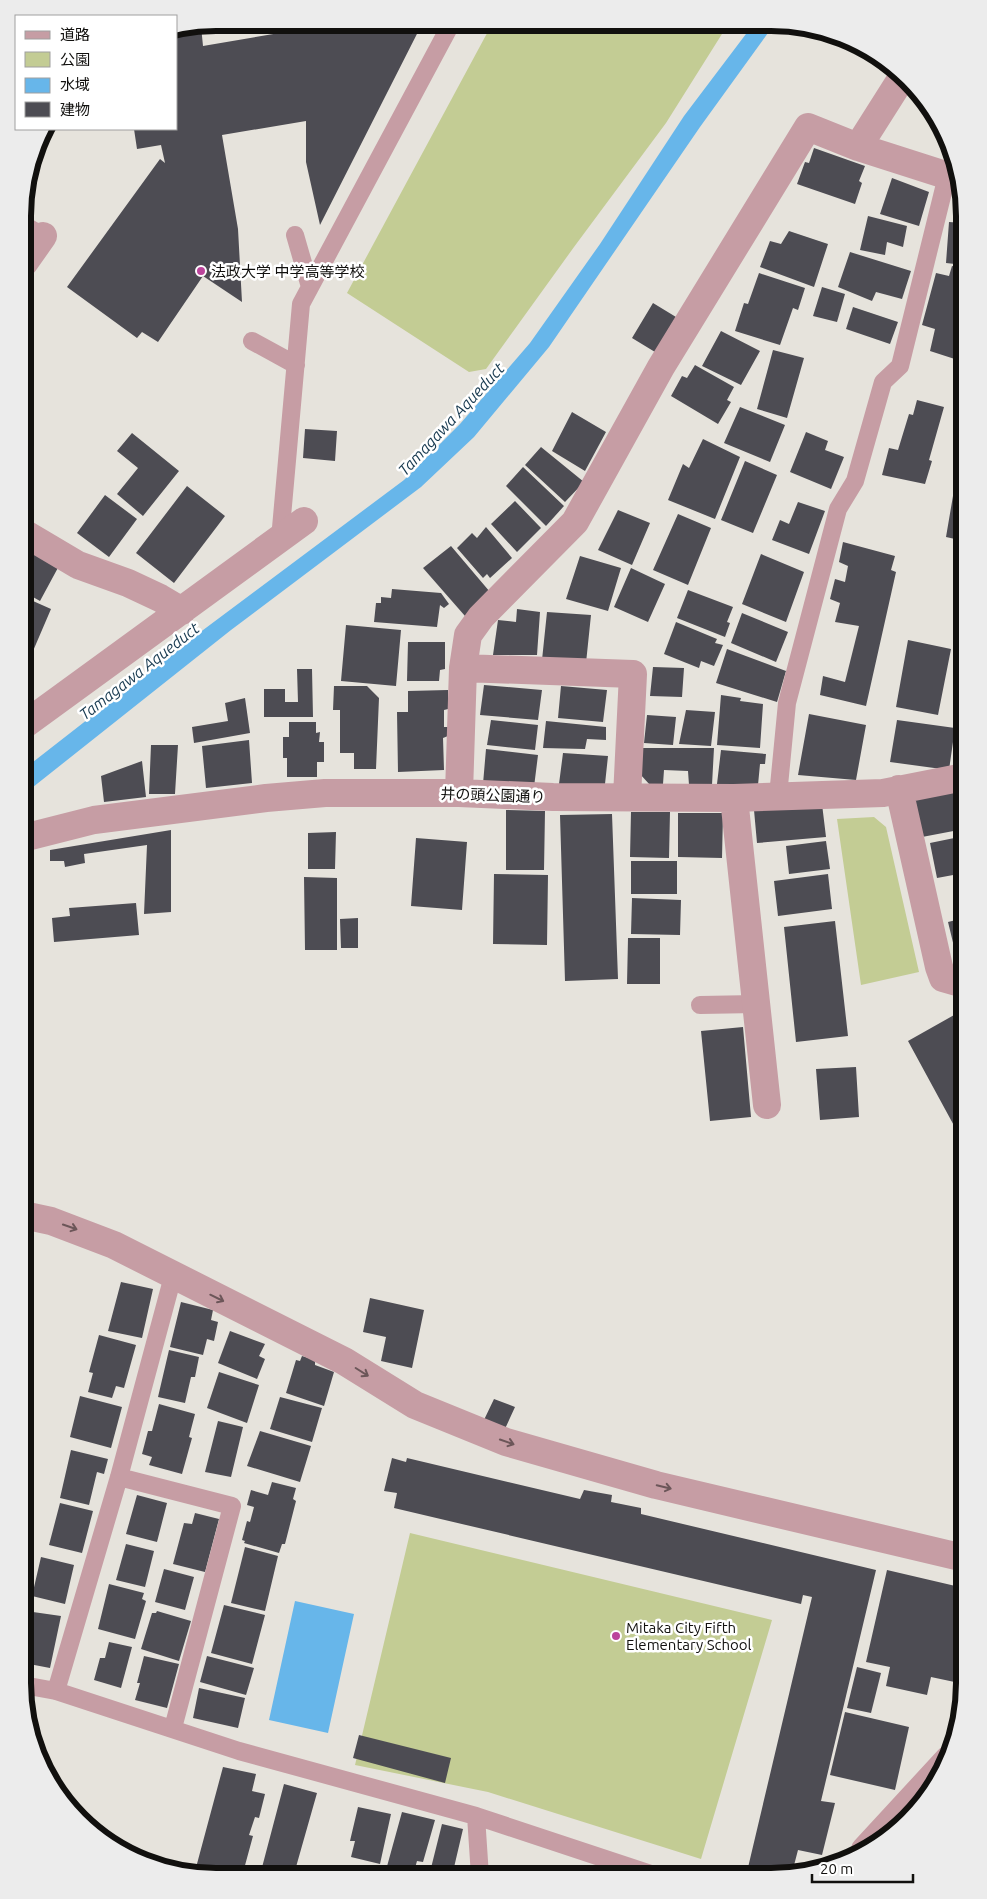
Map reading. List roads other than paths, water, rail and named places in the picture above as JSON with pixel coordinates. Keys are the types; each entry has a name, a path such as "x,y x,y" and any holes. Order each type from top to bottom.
{"street":[{"path":"858,147 899,82"},
{"path":"459,793 463,668 468,635 481,617 575,522 661,367 808,127 858,147 951,176"},
{"path":"31,720 304,521"},
{"path":"31,537 78,565 128,583 182,611"},
{"path":"463,668 633,674 627,797"},
{"name":"井の頭公園通り","path":"31,836 94,820 266,798 325,793 459,793 553,797 734,798 883,793 956,778"},
{"path":"899,789 939,968 943,978 956,982"},
{"path":"734,798 766,1105"},
{"path":"31,1217 51,1221 114,1245 344,1362 415,1405 506,1442 656,1485 956,1556"},
{"path":"885,1829 926,1783"}],"lane":[{"path":"280,539 301,304 447,31"},
{"path":"778,796 787,704 838,509 855,481 883,382 900,366 952,180"},
{"path":"295,235 310,287"},
{"path":"252,341 296,365"},
{"path":"700,1005 756,1004"},
{"path":"56,1691 119,1476 173,1276"},
{"path":"119,1476 232,1506 174,1728"},
{"path":"31,1687 56,1691 174,1728 239,1751 476,1816 633,1868"},
{"path":"476,1816 479,1868"}],"water":[{"path":"748,31 769,31 700,127 549,347 474,437 421,487 231,630 31,789 31,764 183,645 404,480 460,424 530,343 600,244 684,116"},
{"path":"295,1601 354,1614 328,1733 269,1720"}],"place":[{"name":"法政大学 中学高等学校","path":"201,271"},
{"name":"Mitaka City Fifth Elementary School","path":"616,1636"}],"water label":[{"name":"Tamagawa Aqueduct","path":"451,419"},
{"name":"Tamagawa Aqueduct","path":"139,671"}]}
